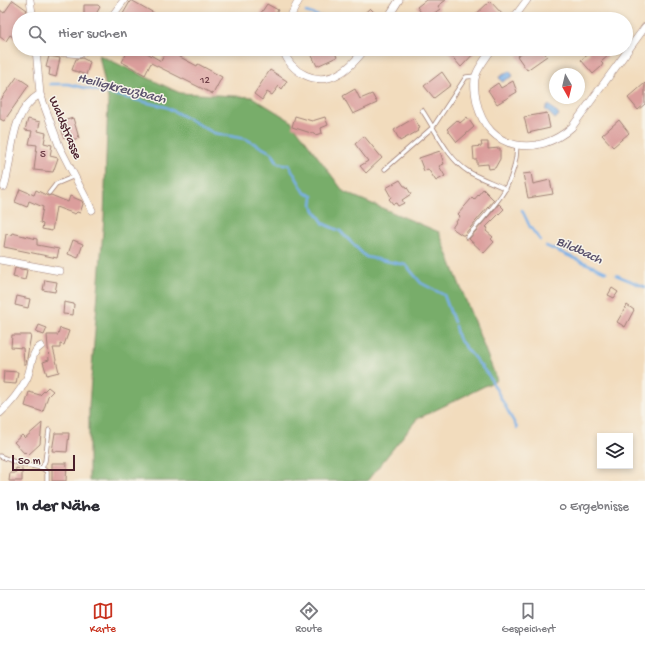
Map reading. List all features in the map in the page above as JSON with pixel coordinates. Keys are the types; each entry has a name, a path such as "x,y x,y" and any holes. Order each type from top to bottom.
{"street":[{"path":"30,0 32,12"},
{"path":"115,12 124,0"},
{"path":"293,12 299,0"},
{"path":"391,12 399,0"},
{"path":"518,12 526,0"},
{"path":"633,43 645,27"},
{"name":"Waldstrasse","path":"37,56 40,94 60,148 92,210"},
{"path":"285,56 286,60 293,68 301,74 320,79 330,78 340,73 358,56"},
{"path":"488,56 476,76 475,94 480,116 489,129 502,140 517,145 541,146 562,136 572,127 624,56"},
{"path":"4,187 16,123 25,108 40,94"},
{"path":"0,260 60,271"},
{"path":"0,413 12,401 22,387 27,378 35,351 41,346"}],"lane":[{"path":"385,169 434,127 466,77 476,76"},
{"path":"422,110 446,148 461,166 469,172 506,190"},
{"path":"467,237 506,190 514,172 517,145"},
{"path":"49,193 56,184 75,176"},
{"path":"42,468 45,461 49,430"},
{"path":"0,456 20,464 42,468 47,472 47,481"}],"green space":[{"path":"99,56 180,93 252,97 291,121 344,192 439,232 497,380 417,419 367,481 89,481 89,405 104,218 108,99"}],"water":[{"path":"510,71 513,76 502,82 499,77"},
{"path":"549,105 559,115 555,119 545,109"}],"building":[{"path":"13,0 27,10 25,12 12,12 12,36 10,35 6,41 0,37 0,10 4,13"},
{"path":"131,0 152,12 124,12"},
{"path":"426,0 446,0 438,6 440,9 436,12 421,12 417,7"},
{"path":"490,1 500,12 478,12"},
{"path":"267,4 278,10 277,12 262,12"},
{"path":"84,5 98,5 100,7 97,12 84,12"},
{"path":"370,8 374,12 366,12"},
{"path":"49,56 60,58 56,77 49,75 50,68 46,67"},
{"path":"125,56 152,56 161,61 164,56 178,56 197,66 198,64 222,77 213,94 151,63 145,75 122,62"},
{"path":"312,56 337,57 317,66"},
{"path":"451,56 471,56 461,67"},
{"path":"517,56 547,56 527,70"},
{"path":"586,56 608,56 601,62 603,64 601,67 593,74 581,60"},
{"path":"82,58 90,62 86,75 72,70 76,59"},
{"path":"270,70 287,81 282,89 279,86 272,95 267,92 262,100 254,94"},
{"path":"442,72 451,85 434,98 424,86"},
{"path":"17,77 29,85 4,121 0,119 0,101"},
{"path":"513,81 517,92 497,104 488,90 498,83 501,88"},
{"path":"645,83 645,104 638,110 628,98"},
{"path":"355,89 360,99 372,94 377,103 353,114 343,96"},
{"path":"547,113 550,128 528,133 524,117"},
{"path":"295,116 312,121 325,117 328,125 321,128 322,133 315,135 292,127"},
{"path":"467,117 474,127 457,142 447,129 457,120 460,123"},
{"path":"73,118 79,138 72,140 71,135 64,138 60,122"},
{"path":"414,118 420,128 417,130 418,131 400,141 394,130"},
{"path":"28,119 40,122 38,131 46,133 44,143 52,145 50,156 58,158 53,172 34,170 37,145 29,144 32,131 25,130"},
{"path":"619,120 629,133 613,147 602,135"},
{"path":"364,136 382,158 366,173 360,166 368,161 355,144"},
{"path":"481,142 488,142 488,149 500,148 500,159 495,168 489,169 488,164 477,165 477,160 474,160 473,147 482,146"},
{"path":"440,151 444,164 439,166 445,176 436,181 428,169 424,171 419,158"},
{"path":"531,173 533,184 550,180 553,194 528,198 523,174"},
{"path":"400,180 411,194 402,200 404,203 398,206 396,203 393,204 389,199 391,197 386,188"},
{"path":"20,189 34,195 36,190 48,196 51,195 68,202 70,196 82,201 83,204 80,213 77,212 75,214 56,207 52,231 42,229 43,224 40,223 43,207 29,201 27,207 15,202"},
{"path":"483,189 494,200 464,235 462,235 452,228 460,216 458,214 472,198 474,200"},
{"path":"499,204 504,209 486,227 488,228 486,231 493,237 491,239 494,242 484,253 469,239"},
{"path":"12,233 37,239 37,245 59,249 57,258 4,247 6,234 11,235"},
{"path":"73,240 83,244 78,258 68,254"},
{"path":"15,268 27,270 25,280 13,277"},
{"path":"45,280 57,282 55,292 43,290"},
{"path":"612,288 618,292 614,298 608,295"},
{"path":"17,296 30,299 28,308 15,305"},
{"path":"64,302 74,304 73,315 63,314"},
{"path":"627,305 634,310 625,327 617,322"},
{"path":"39,325 47,328 44,335 36,332"},
{"path":"60,328 69,331 64,345 60,344 60,348 53,348 59,372 47,375 43,362 49,360 47,335 58,335"},
{"path":"12,335 31,335 26,364 24,364 23,348 11,347"},
{"path":"4,371 18,372 16,384 3,383"},
{"path":"48,387 53,391 48,396 43,412 25,406 29,392 40,395"},
{"path":"42,423 40,444 28,455 25,452 24,453 14,442 22,435 25,438"},
{"path":"55,433 69,433 67,452 52,451"},
{"path":"52,463 67,463 66,481 52,481"},
{"path":"16,468 22,469 22,481 9,481 10,473 15,473"}],"waterway":[{"name":"Heiligkreuzbach","path":"50,84 68,84 166,107 214,133 246,139 272,153 278,163 289,165 305,193 313,196 312,206 324,224 340,231 366,257 406,265 421,283 444,295 454,322"},
{"name":"Bildbach","path":"522,210 530,227 540,240"},
{"name":"Bildbach","path":"546,246 606,272"},
{"name":"Bildbach","path":"616,275 645,287"},
{"name":"Heiligkreuzbach","path":"455,326 458,338 489,376 517,428"}]}
